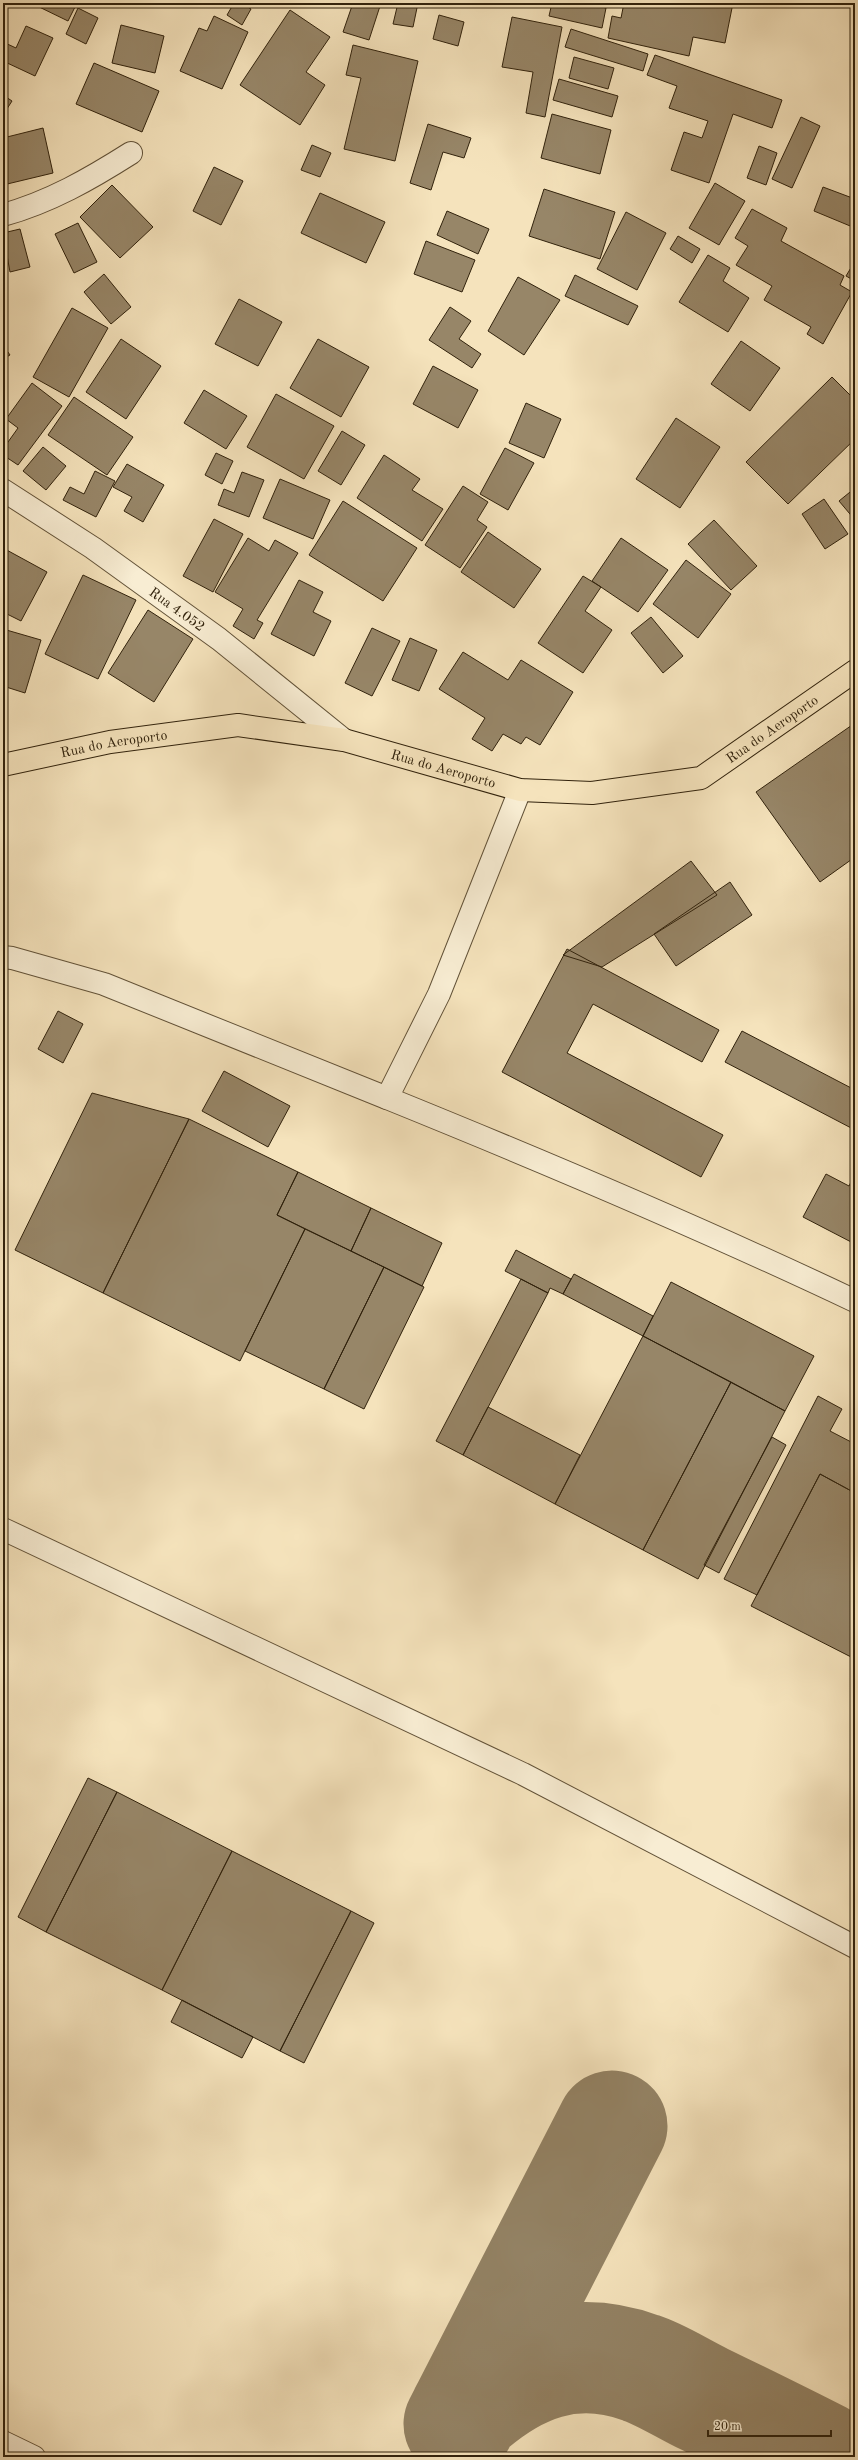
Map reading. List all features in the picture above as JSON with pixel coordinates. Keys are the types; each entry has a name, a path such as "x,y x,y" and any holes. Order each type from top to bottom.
{"main road":[{"name":"Rua do Aeroporto","path":"3,765 110,742 238,725 344,740 520,790 592,792 701,778 855,671"}],"street":[{"path":"3,215 45,202 87,181 131,153"},
{"name":"Rua 4.052","path":"3,490 92,548 219,639 344,740"},
{"path":"387,1098 439,994 520,790"},
{"path":"3,957 12,958 104,984 387,1098 547,1163 769,1260 855,1301"},
{"path":"3,1529 523,1774 855,1947"},
{"path":"3,2442 34,2457"}],"building":[{"path":"31,3 77,3 68,21"},
{"path":"234,3 241,3 251,9 242,25 227,15"},
{"path":"353,3 381,3 369,40 343,32"},
{"path":"398,3 418,3 413,27 393,24"},
{"path":"552,3 582,3 606,8 602,28 549,16"},
{"path":"624,3 733,3 725,43 693,37 689,56 608,38 612,16 621,18"},
{"path":"78,8 98,18 86,44 66,34"},
{"path":"290,10 330,37 306,72 325,85 300,125 240,85"},
{"path":"439,15 464,22 458,46 433,39"},
{"path":"214,16 248,32 222,89 180,71 199,28 207,31"},
{"path":"512,17 562,27 545,117 526,113 533,72 502,67"},
{"path":"121,25 164,36 155,73 112,63"},
{"path":"26,26 53,38 35,76 3,61 3,42 16,48"},
{"path":"571,29 648,54 643,71 565,47"},
{"path":"353,45 418,61 395,161 344,149 361,78 346,75"},
{"path":"655,55 782,100 772,128 733,114 709,183 671,170 684,132 702,138 708,121 669,108 677,86 647,75"},
{"path":"574,57 614,68 608,89 569,78"},
{"path":"94,63 159,91 142,132 76,104"},
{"path":"559,79 618,96 612,117 553,100"},
{"path":"3,95 12,101 3,115"},
{"path":"552,114 611,130 600,174 541,158"},
{"path":"801,117 820,126 792,188 772,179"},
{"path":"428,124 471,138 464,158 443,152 431,190 410,183"},
{"path":"43,128 53,173 3,185 3,138"},
{"path":"312,145 331,153 320,177 301,170"},
{"path":"759,146 777,153 766,185 747,178"},
{"path":"214,167 243,181 221,225 193,211"},
{"path":"715,183 745,201 719,245 689,228"},
{"path":"112,185 153,227 120,258 80,217"},
{"path":"823,187 855,199 855,228 814,211"},
{"path":"544,189 615,212 600,259 529,236"},
{"path":"320,193 385,222 366,263 301,233"},
{"path":"752,209 787,228 781,241 844,276 840,285 852,292 823,344 807,334 811,327 764,300 772,286 736,265 748,246 735,238"},
{"path":"447,211 489,229 478,254 437,235"},
{"path":"626,212 666,233 637,290 597,269"},
{"path":"78,223 97,262 74,273 55,234"},
{"path":"20,229 30,267 10,272 3,233"},
{"path":"678,236 700,249 692,263 670,249"},
{"path":"426,241 475,260 462,292 414,274"},
{"path":"708,255 730,268 723,281 749,298 728,332 679,302"},
{"path":"855,261 855,281 846,276"},
{"path":"104,274 131,307 111,324 84,292"},
{"path":"575,275 638,306 628,325 565,296"},
{"path":"518,277 560,300 524,355 488,331"},
{"path":"239,299 282,322 258,366 215,344"},
{"path":"450,307 471,321 459,339 481,354 472,368 429,340"},
{"path":"72,308 108,328 69,397 33,377"},
{"path":"121,339 161,366 126,419 86,392"},
{"path":"318,339 369,367 341,417 290,388"},
{"path":"741,341 780,368 750,411 711,384"},
{"path":"3,345 10,355 3,359"},
{"path":"433,366 478,390 458,428 413,404"},
{"path":"832,377 855,400 855,439 788,504 746,462"},
{"path":"32,383 62,406 18,465 3,455 3,449 18,428 6,419"},
{"path":"204,390 247,416 226,449 184,423"},
{"path":"276,394 334,426 304,479 247,447"},
{"path":"74,397 133,437 107,475 48,435"},
{"path":"526,403 561,419 544,458 509,443"},
{"path":"676,418 720,447 680,508 636,479"},
{"path":"342,431 365,445 341,485 318,471"},
{"path":"43,447 66,466 46,490 23,471"},
{"path":"505,448 534,463 508,510 480,494"},
{"path":"216,453 233,461 222,484 205,475"},
{"path":"384,455 420,479 412,490 443,509 422,541 357,498"},
{"path":"127,464 164,485 143,522 124,511 132,497 113,487"},
{"path":"95,471 115,481 96,517 63,500 70,487 84,494"},
{"path":"242,472 264,480 249,517 218,505 224,489 234,493"},
{"path":"280,479 330,500 313,539 263,518"},
{"path":"463,486 488,502 477,520 487,527 460,568 425,545"},
{"path":"855,488 855,520 839,501"},
{"path":"824,499 848,534 825,549 802,514"},
{"path":"343,501 417,548 383,601 309,555"},
{"path":"214,519 243,534 213,592 183,576"},
{"path":"714,520 757,566 731,590 688,544"},
{"path":"488,532 541,569 514,608 461,572"},
{"path":"248,538 269,551 275,540 298,553 257,620 263,623 254,639 233,626 243,609 215,592"},
{"path":"621,538 668,570 638,612 592,581"},
{"path":"3,548 47,572 21,621 3,612"},
{"path":"686,560 731,594 698,638 653,604"},
{"path":"83,575 136,600 98,679 45,654"},
{"path":"583,576 601,587 585,611 612,630 583,673 538,643"},
{"path":"299,580 323,592 313,612 331,621 314,656 271,634"},
{"path":"148,610 193,639 154,702 108,673"},
{"path":"651,617 683,656 663,673 631,633"},
{"path":"372,628 400,641 372,696 345,683"},
{"path":"3,629 41,640 25,693 3,686"},
{"path":"410,638 437,650 419,691 392,680"},
{"path":"463,652 508,680 521,660 573,692 540,745 526,737 521,744 503,734 492,751 472,739 485,718 439,689"},
{"path":"855,723 855,857 820,882 756,792"},
{"path":"691,861 717,895 602,967 563,955"},
{"path":"730,882 752,915 676,966 654,934"},
{"path":"567,949 719,1030 702,1062 593,1004 567,1053 723,1135 701,1177 502,1072"},
{"path":"58,1011 83,1024 63,1063 38,1049"},
{"path":"742,1031 855,1090 855,1130 725,1062"},
{"path":"224,1071 290,1106 268,1147 202,1111"},
{"path":"92,1093 189,1119 103,1293 15,1250"},
{"path":"189,1119 298,1172 277,1215 305,1229 240,1361 103,1293"},
{"path":"298,1172 371,1208 351,1251 277,1215"},
{"path":"826,1174 849,1186 855,1174 855,1244 803,1217"},
{"path":"371,1208 442,1243 422,1286 351,1251"},
{"path":"305,1229 384,1267 324,1389 245,1351"},
{"path":"516,1250 571,1279 563,1294 550,1288 548,1293 505,1271"},
{"path":"384,1267 424,1287 364,1409 324,1389"},
{"path":"574,1274 653,1316 643,1336 563,1294"},
{"path":"521,1279 548,1293 463,1455 436,1441"},
{"path":"671,1282 814,1356 785,1411 643,1336"},
{"path":"643,1336 731,1382 643,1550 555,1504"},
{"path":"731,1382 785,1411 698,1579 643,1550"},
{"path":"818,1396 842,1409 830,1431 855,1444 855,1493 820,1474 757,1595 724,1579"},
{"path":"488,1407 580,1455 555,1504 463,1455"},
{"path":"772,1437 786,1445 719,1573 704,1565"},
{"path":"820,1474 855,1493 855,1659 751,1606"},
{"path":"88,1778 117,1792 46,1932 18,1917"},
{"path":"117,1792 232,1851 162,1990 46,1932"},
{"path":"232,1851 351,1911 280,2051 162,1990"},
{"path":"351,1911 374,1923 304,2063 280,2051"},
{"path":"182,2000 253,2037 242,2058 171,2022"}],"taxiway":[{"path":"459,2424 612,2126"},
{"path":"465,2412 504,2382 525,2371 547,2363 569,2359 592,2358 616,2361 657,2374 821,2457"}]}
